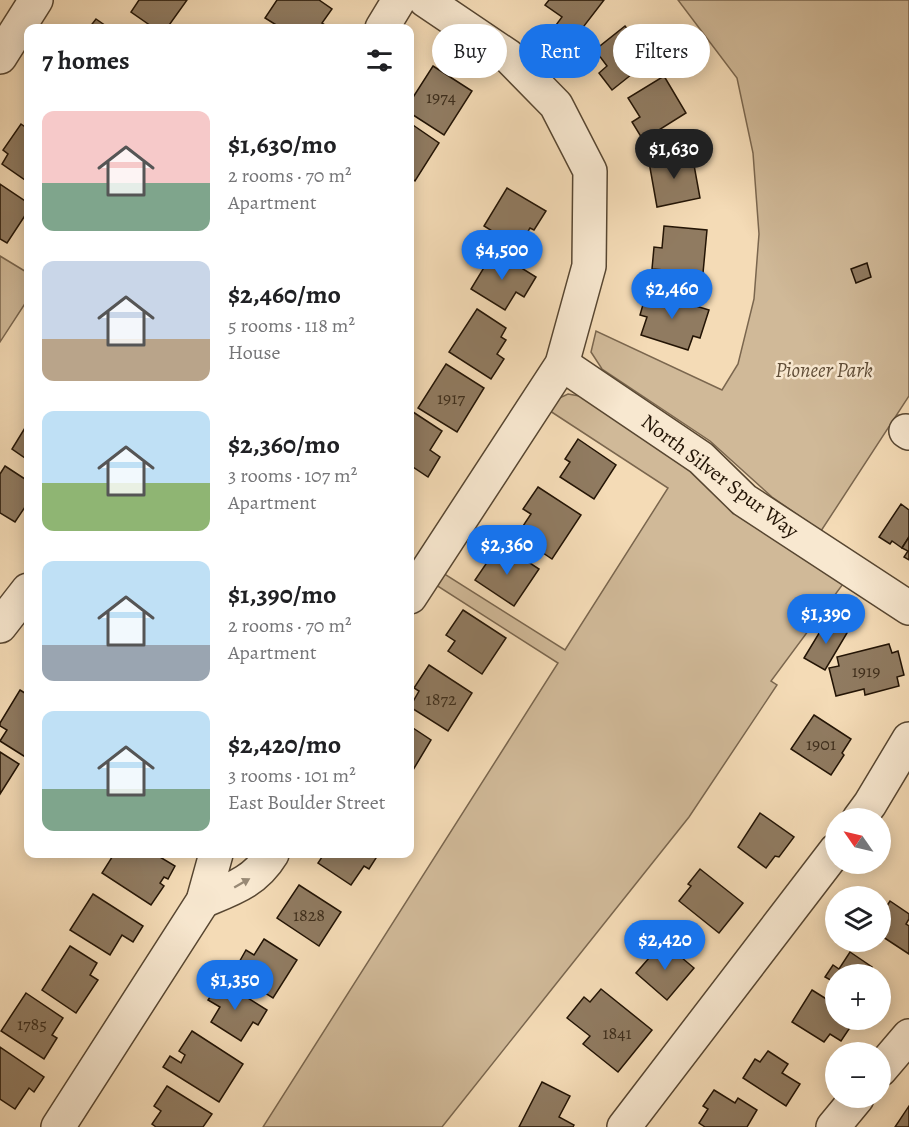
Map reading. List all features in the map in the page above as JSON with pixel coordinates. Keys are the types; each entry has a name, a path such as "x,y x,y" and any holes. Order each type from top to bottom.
{"street":[{"path":"0,57 36,0"},
{"path":"384,24 399,0"},
{"path":"414,591 562,364 589,266 590,171 556,105 508,56 425,0"},
{"name":"North Silver Spur Way","path":"562,364 701,458 744,500 909,608"},
{"path":"0,626 24,595"},
{"path":"867,808 909,739"},
{"path":"58,1127 202,901 215,858"},
{"path":"202,901 245,884 270,858"},
{"path":"624,1127 825,864"},
{"path":"891,1057 909,1036"},
{"path":"833,1127 849,1108"}],"green space":[{"name":"Pioneer Park","path":"678,0 909,0 909,396 821,531 772,497 710,441 602,369 591,352 596,331 722,390 738,364 754,299 759,234 753,153 737,78 710,42 710,24 696,24"},
{"path":"0,256 24,271 24,305 0,342"},
{"path":"568,394 585,397 675,454 843,584 771,681 777,685 689,817 442,1127 263,1127 558,663 436,585 443,573 565,650 668,488 547,409 555,400"}],"building":[{"path":"139,0 187,0 170,24 148,24 131,12"},
{"path":"277,0 319,0 332,9 324,24 275,24 265,18"},
{"path":"549,0 604,0 586,24 557,24 562,17 545,5"},
{"path":"96,19 103,24 92,24"},
{"path":"613,36 613,78 627,78 612,90 601,76 601,71 607,66 601,58 601,45"},
{"path":"432,68 432,78 452,78 472,91 444,135 414,116 414,96"},
{"path":"661,78 665,78 686,113 643,140 632,122 640,117 628,98"},
{"path":"21,124 24,126 24,179 2,164 8,154 3,150"},
{"path":"414,126 439,143 414,180"},
{"path":"692,154 700,198 657,207 649,162"},
{"path":"0,184 24,200 24,217 7,243 0,239"},
{"path":"507,188 546,211 534,230 530,228 518,247 484,226"},
{"path":"664,226 707,230 703,273 652,269 654,247 662,248"},
{"path":"494,251 536,277 524,297 516,292 505,310 471,289"},
{"path":"867,263 871,277 856,283 851,269"},
{"path":"647,291 709,310 700,338 693,336 688,350 641,335 647,317 640,315"},
{"path":"477,309 506,328 501,337 506,340 497,354 504,359 491,379 449,352"},
{"path":"446,364 484,388 457,432 418,408"},
{"path":"414,413 442,431 430,450 440,457 428,477 414,468"},
{"path":"24,430 24,457 12,449"},
{"path":"578,439 616,465 594,499 560,477 570,462 565,459"},
{"path":"5,466 24,478 24,508 15,522 0,513 0,474"},
{"path":"538,487 581,515 552,559 524,540 530,531 523,526 531,514 523,509"},
{"path":"901,504 909,510 909,537 902,548 892,541 890,544 879,537"},
{"path":"909,537 909,560 904,557 908,551 902,548"},
{"path":"504,546 539,569 514,606 475,580 490,558 494,561"},
{"path":"463,610 506,638 482,674 448,651 455,641 446,635"},
{"path":"827,620 847,633 825,670 804,658"},
{"path":"889,644 892,653 898,651 904,675 897,677 899,686 865,695 864,689 836,696 829,668 839,666 837,657"},
{"path":"429,665 472,693 448,731 414,710 414,700 419,691 414,688"},
{"path":"20,690 24,692 24,756 0,741 7,730 0,726"},
{"path":"814,715 851,739 831,775 791,749"},
{"path":"414,729 431,740 414,768"},
{"path":"0,752 19,764 0,794"},
{"path":"760,813 794,837 779,857 775,856 766,868 738,847"},
{"path":"111,858 162,858 175,866 168,879 164,877 160,883 164,886 151,905 102,873"},
{"path":"321,858 376,858 369,869 364,866 351,885 318,863"},
{"path":"700,869 743,903 719,933 679,901 691,886 688,884"},
{"path":"299,885 341,912 319,946 277,918"},
{"path":"93,894 143,926 133,942 122,935 110,955 70,930"},
{"path":"891,902 909,914 906,924 909,926 909,954 891,942"},
{"path":"264,939 297,960 273,998 233,973 246,950 254,955"},
{"path":"663,942 694,968 667,1000 636,973"},
{"path":"70,946 97,963 90,975 98,980 76,1013 42,990"},
{"path":"850,952 868,964 842,964"},
{"path":"221,981 267,1010 258,1025 253,1022 241,1041 211,1022 220,1007 208,1000"},
{"path":"601,989 652,1030 618,1072 583,1044 590,1036 567,1018 584,997 590,1002"},
{"path":"812,990 825,998 825,1030 848,1030 841,1041 830,1034 824,1042 792,1022"},
{"path":"26,993 63,1018 52,1035 57,1038 44,1059 1,1031"},
{"path":"192,1031 243,1064 219,1102 163,1067 170,1056 181,1063 185,1055 179,1051"},
{"path":"0,1047 44,1077 34,1092 29,1088 15,1109 0,1099"},
{"path":"768,1051 788,1064 782,1073 800,1084 786,1106 743,1078 755,1059 760,1062"},
{"path":"542,1082 570,1096 559,1117 574,1125 573,1127 519,1127"},
{"path":"167,1086 212,1114 203,1127 156,1127 152,1124 161,1111 154,1106"},
{"path":"714,1090 735,1103 738,1098 757,1110 747,1127 705,1127 699,1123 708,1109 703,1106"},
{"path":"909,1106 909,1127 895,1127"}]}
